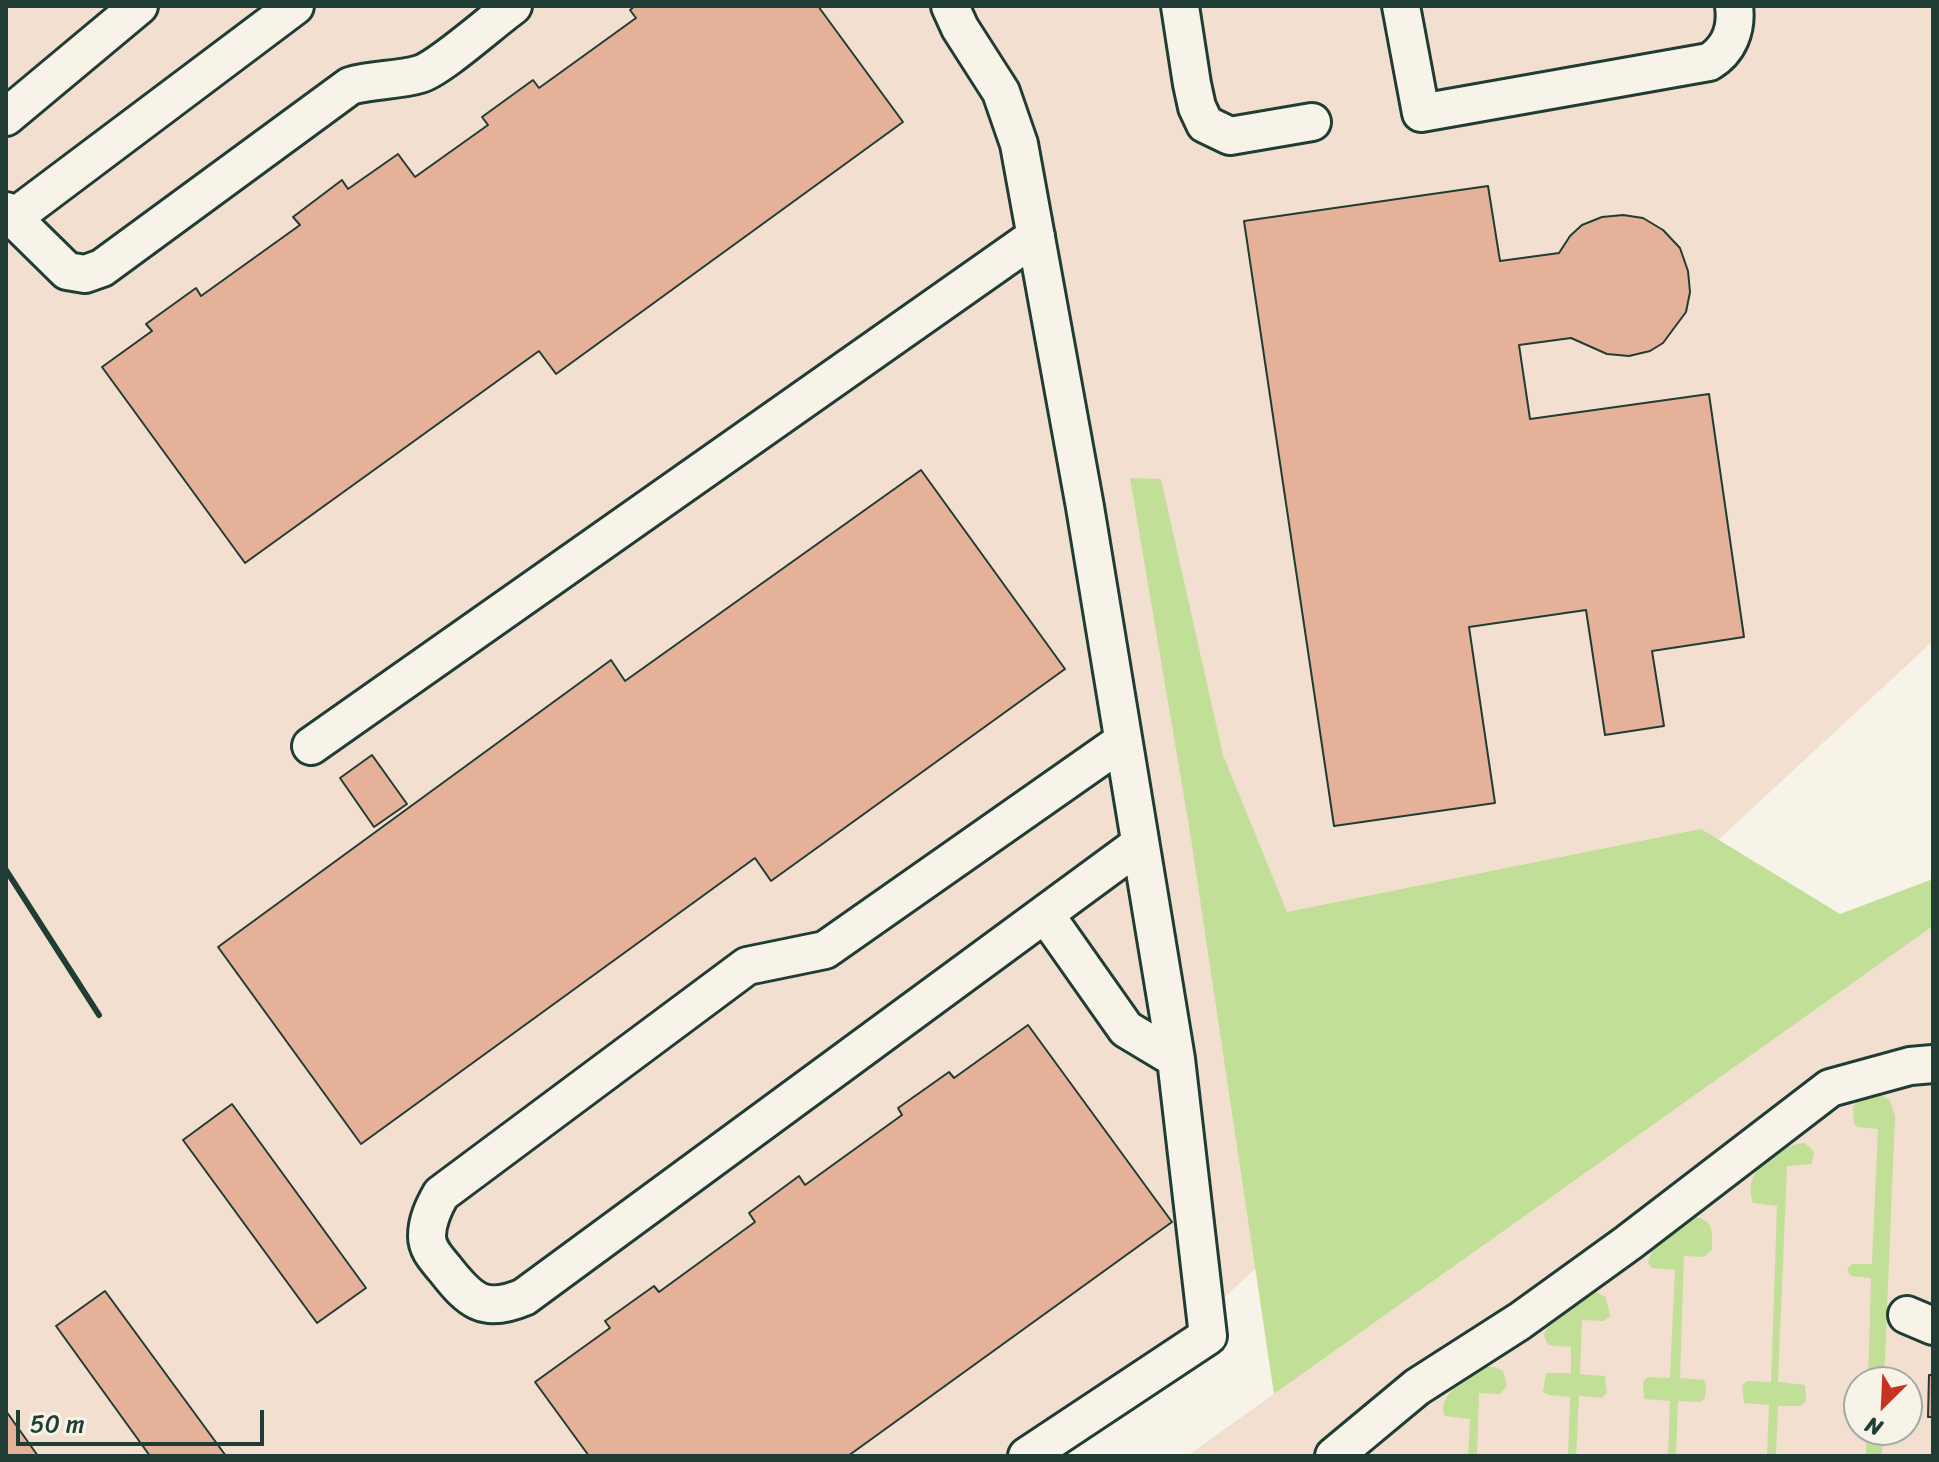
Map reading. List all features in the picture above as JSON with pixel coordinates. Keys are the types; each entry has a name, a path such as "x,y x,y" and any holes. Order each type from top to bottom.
{"street":[{"path":"6,117 139,6"},
{"path":"295,6 10,215 67,271 85,274 102,268 350,86 424,73 513,6"},
{"path":"932,6 955,17 1001,92 1019,144 1176,1059 1208,1336 1027,1456"},
{"path":"1180,6 1192,84 1205,124 1230,136 1312,122"},
{"path":"1401,6 1421,113 1709,62 1719,56 1729,41 1735,25 1734,6"},
{"path":"311,746 1036,236"},
{"path":"1123,741 825,950 747,966 441,1194 431,1211 427,1238 431,1253 466,1296 485,1304 504,1306 524,1297 1140,844"},
{"path":"1045,914 1126,1029 1176,1059"},
{"path":"1334,1456 1417,1387 1520,1321 1628,1243 1830,1088 1910,1066 1933,1064"}],"shaded area":[{"path":"6,6 1933,6 1933,641 1053,1456 6,1456"},
{"path":"1933,926 1933,1456 1187,1456"}],"green space":[{"path":"1130,478 1161,479 1223,755 1287,912 1701,829 1840,914 1933,879 1933,926 1274,1394 1190,832"},
{"path":"1878,1093 1890,1101 1895,1116 1885,1366 1868,1366 1871,1278 1851,1276 1847,1270 1852,1264 1872,1264 1878,1129 1854,1124 1853,1107 1860,1096"},
{"path":"1805,1143 1814,1152 1812,1164 1787,1166 1778,1382 1805,1385 1806,1401 1800,1406 1778,1406 1776,1456 1767,1456 1769,1405 1744,1403 1742,1385 1747,1381 1771,1382 1777,1206 1753,1203 1751,1187 1754,1175 1765,1162 1785,1149"},
{"path":"1695,1217 1709,1225 1712,1250 1704,1257 1684,1256 1680,1378 1704,1380 1705,1398 1701,1402 1678,1401 1676,1456 1668,1456 1670,1401 1644,1399 1643,1382 1647,1377 1670,1378 1675,1270 1652,1268 1648,1263 1659,1241"},
{"path":"1596,1292 1606,1297 1610,1316 1604,1321 1582,1320 1580,1374 1605,1376 1607,1392 1602,1398 1579,1396 1576,1456 1568,1456 1570,1397 1543,1392 1546,1373 1571,1373 1571,1347 1548,1345 1544,1336 1565,1308"},
{"path":"1486,1367 1503,1371 1507,1385 1500,1394 1479,1393 1477,1456 1468,1456 1470,1419 1445,1416 1443,1408 1455,1387"},
{"path":"1866,1446 1882,1446 1882,1456 1866,1456"}],"building":[{"path":"635,6 818,6 903,122 556,374 539,351 245,563 102,367 152,331 146,324 196,288 201,296 300,225 293,217 342,180 348,189 398,154 415,177 488,125 482,117 533,80 539,88 636,18 630,10"},
{"path":"1488,186 1500,261 1559,253 1582,225 1602,217 1623,215 1643,218 1663,230 1680,248 1688,271 1690,292 1686,312 1663,343 1650,351 1629,356 1607,354 1571,338 1519,345 1530,419 1709,394 1744,637 1652,651 1664,726 1605,735 1586,610 1469,627 1495,803 1334,826 1244,221"},
{"path":"921,470 1065,669 771,881 755,858 361,1144 218,947 611,660 625,681"},
{"path":"372,755 407,804 374,827 340,778"},
{"path":"1028,1025 1172,1222 848,1456 589,1456 535,1382 610,1328 605,1321 654,1286 659,1292 755,1222 749,1213 799,1176 805,1185 902,1115 898,1108 949,1072 954,1078"},
{"path":"232,1104 366,1288 317,1323 183,1140"},
{"path":"105,1291 226,1456 150,1456 56,1326"},
{"path":"1929,1375 1933,1375 1933,1417 1928,1417"},
{"path":"6,1411 38,1456 6,1456"}],"railway":[{"path":"6,870 99,1015"}]}
